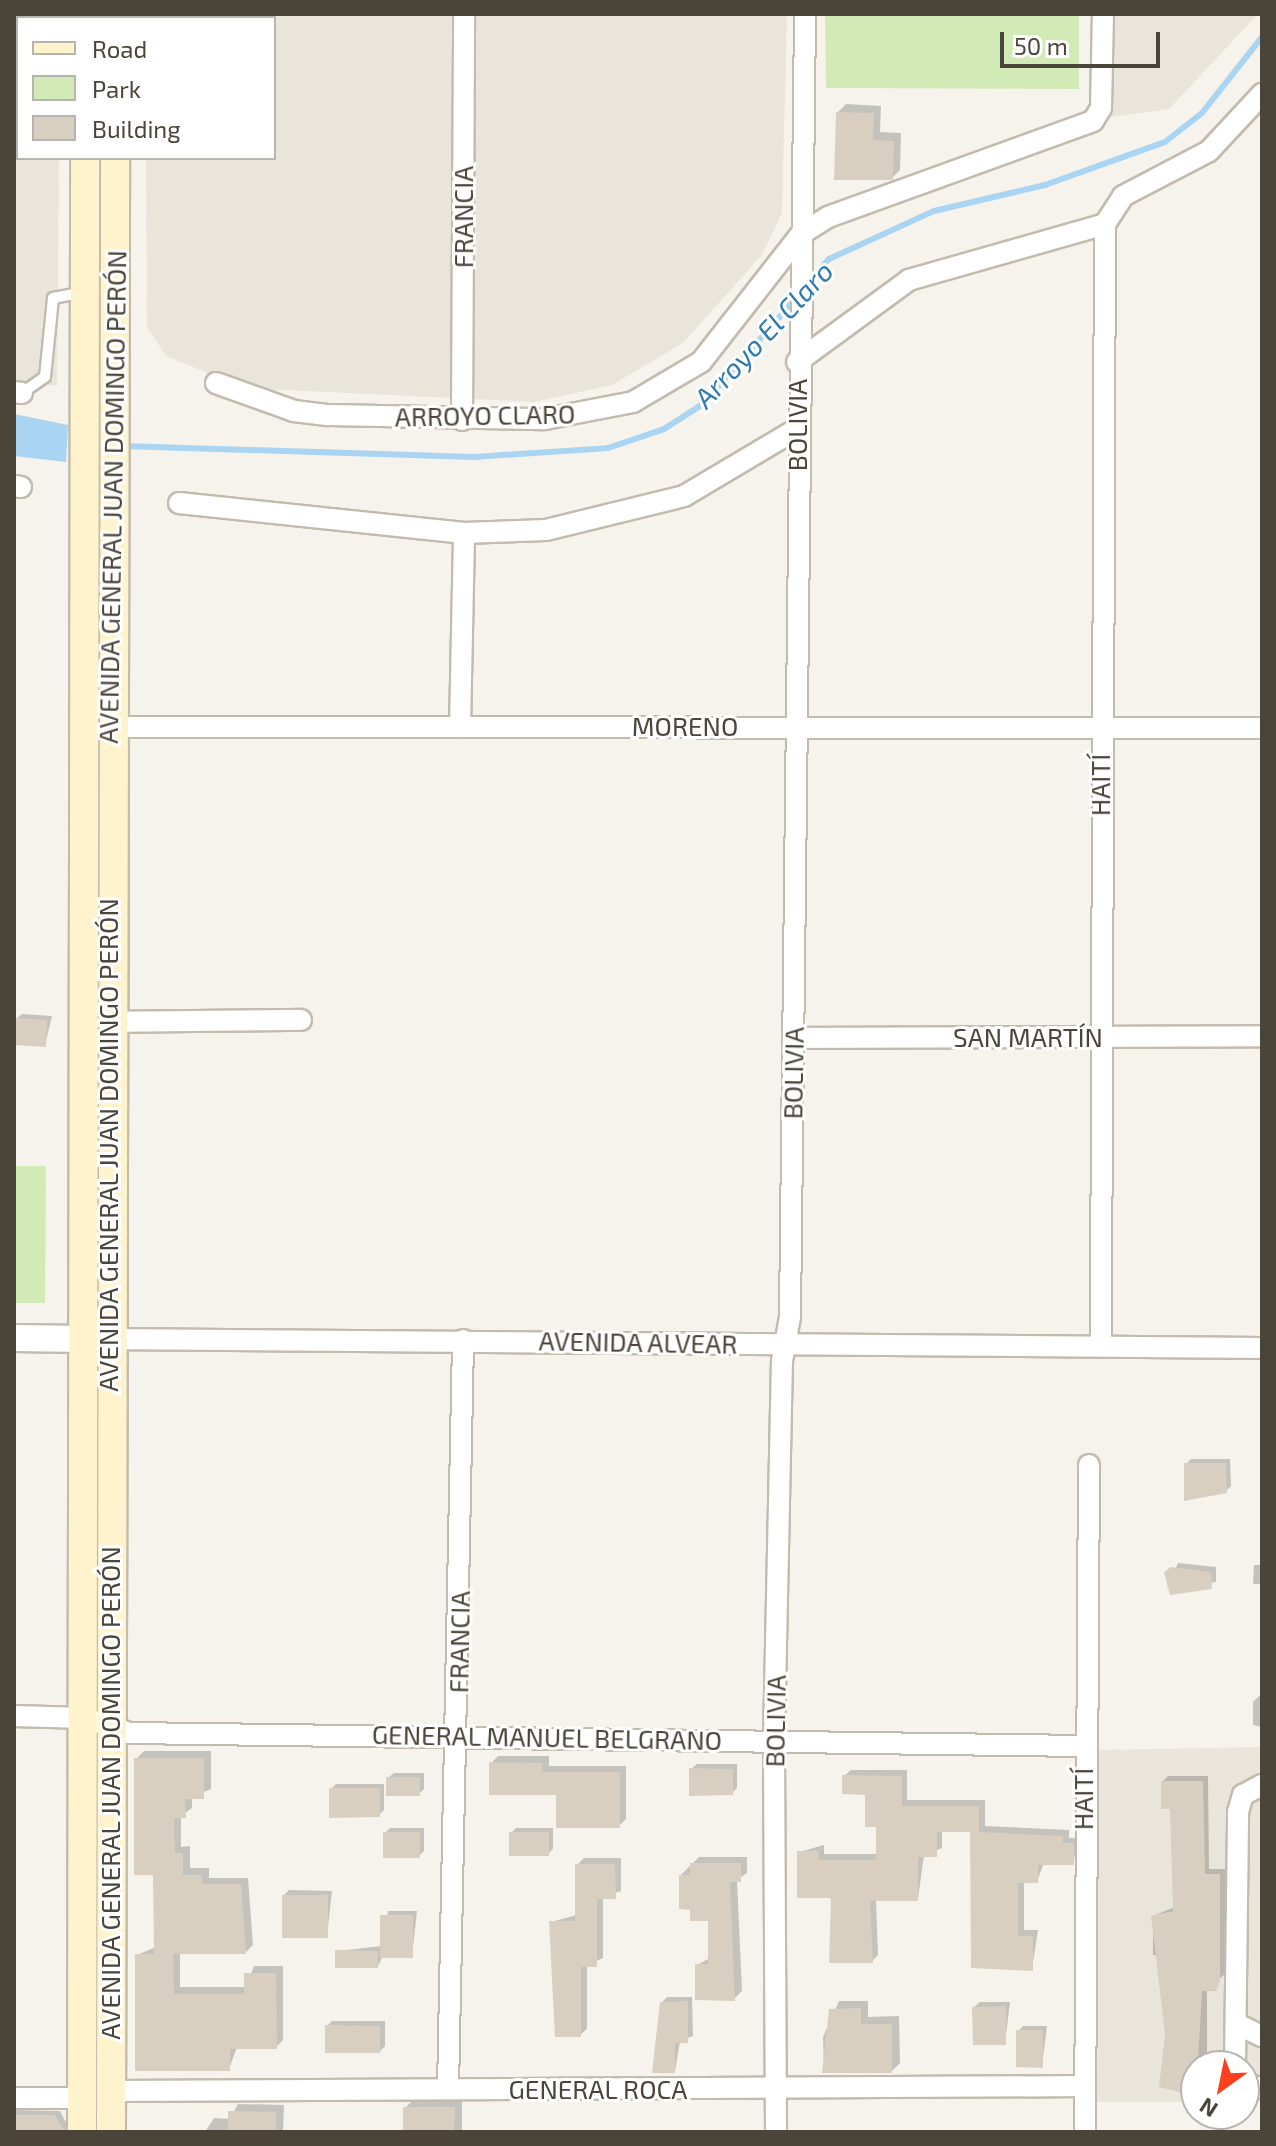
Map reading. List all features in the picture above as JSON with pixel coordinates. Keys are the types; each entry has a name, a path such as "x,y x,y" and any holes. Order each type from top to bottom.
{"main road":[{"name":"AVENIDA GENERAL JUAN DOMINGO PERÓN","path":"85,160 86,292 101,412"},
{"name":"AVENIDA GENERAL JUAN DOMINGO PERÓN","path":"111,2132 98,1723 97,1339 101,412 115,160"},
{"name":"AVENIDA GENERAL JUAN DOMINGO PERÓN","path":"97,1339 108,1022 109,727 100,486"},
{"name":"AVENIDA GENERAL JUAN DOMINGO PERÓN","path":"82,2132 98,1723"}],"street":[{"name":"FRANCIA","path":"462,420 464,14"},
{"name":"BOLIVIA","path":"776,2132 774,1741 794,1038 797,339 805,14"},
{"name":"ARROYO CLARO","path":"216,383 294,411 462,420 595,413 668,385 731,328 801,244 923,177 1093,121 1101,108 1103,14"},
{"path":"797,362 909,280 1105,224 1123,196 1209,151 1262,94"},
{"name":"HAITÍ","path":"1101,1346 1100,726 1105,224"},
{"path":"179,503 464,533 546,530 684,496 797,429"},
{"path":"460,727 464,533"},
{"name":"MORENO","path":"109,727 1262,728"},
{"path":"108,1022 301,1020"},
{"name":"SAN MARTÍN","path":"794,1038 1262,1036"},
{"name":"AVENIDA ALVEAR","path":"14,1338 1262,1348"},
{"name":"FRANCIA","path":"448,2089 463,1340"},
{"name":"HAITÍ","path":"1085,2132 1083,1746 1089,1465"},
{"name":"GENERAL MANUEL BELGRANO","path":"14,1716 98,1723 457,1735 1083,1746"},
{"path":"1237,2050 1238,1812 1243,1795 1262,1785"},
{"path":"1239,2025 1262,2036"},
{"name":"GENERAL ROCA","path":"111,2091 1084,2086"},
{"path":"14,2098 82,2098"}],"lane":[{"path":"18,393 45,377 53,298 86,292"}],"shaded area":[{"path":"14,14 60,14 16,16 16,160 59,160 57,386 14,380"},
{"path":"145,14 787,14 782,213 761,256 683,343 612,385 534,402 245,388 166,356 147,327 146,160 276,160 276,16"},
{"path":"1114,14 1258,14 1169,109 1112,117"},
{"path":"1262,1747 1262,2102 1260,2050 1180,2050 1180,2102 1097,2102 1099,1750"}],"green space":[{"path":"825,14 1079,14 1079,89 826,88"},
{"path":"14,1166 46,1166 45,1303 14,1303"}],"water":[{"path":"14,414 68,425 66,462 14,456"}],"building":[{"path":"836,112 874,113 873,140 894,141 893,180 834,180"},
{"path":"14,1018 47,1020 46,1047 14,1045"},
{"path":"1184,1463 1226,1463 1227,1493 1184,1501"},
{"path":"1171,1567 1211,1572 1212,1589 1170,1595 1164,1572"},
{"path":"134,1758 204,1758 204,1799 185,1799 186,1818 174,1818 175,1853 183,1853 183,1875 202,1875 202,1884 241,1884 246,1954 173,1954 174,1994 244,1994 244,1973 276,1973 277,2049 230,2049 230,2071 135,2071 135,1954 154,1954 153,1875 134,1875"},
{"path":"489,1762 542,1763 542,1772 620,1772 620,1828 556,1828 556,1795 489,1795"},
{"path":"689,1768 733,1769 733,1795 689,1796"},
{"path":"842,1775 902,1776 902,1806 979,1806 979,1832 1063,1836 1063,1843 1074,1843 1074,1865 1038,1865 1038,1883 1018,1883 1018,1936 1033,1936 1033,1971 971,1968 970,1832 937,1832 937,1857 918,1857 918,1901 870,1901 873,1963 829,1963 831,1898 797,1898 797,1851 819,1851 819,1860 876,1860 876,1827 865,1827 865,1795 842,1794"},
{"path":"386,1777 420,1777 420,1796 386,1796"},
{"path":"1161,1781 1203,1781 1205,1874 1220,1874 1220,1981 1216,1991 1202,1991 1199,2050 1180,2050 1180,2092 1159,2087 1165,2034 1151,1916 1173,1911 1170,1809 1161,1809"},
{"path":"329,1788 380,1788 380,1817 329,1818"},
{"path":"383,1832 420,1832 420,1858 383,1858"},
{"path":"509,1832 549,1832 549,1856 509,1856"},
{"path":"690,1863 741,1863 741,1882 730,1882 735,2001 695,2000 695,1964 708,1964 708,1921 690,1921 690,1910 679,1909 679,1875 690,1875"},
{"path":"575,1864 615,1864 616,1899 597,1899 597,1967 581,1967 581,2037 555,2037 549,1921 575,1921"},
{"path":"282,1895 328,1895 328,1938 282,1938"},
{"path":"380,1915 413,1915 413,1958 380,1958"},
{"path":"335,1950 378,1951 378,1968 335,1968"},
{"path":"688,2001 688,2043 675,2043 675,2073 652,2073 660,2002"},
{"path":"1006,2006 1006,2045 973,2045 972,2007"},
{"path":"861,2008 861,2024 892,2024 892,2073 822,2073 829,2009"},
{"path":"325,2025 380,2026 380,2053 325,2053"},
{"path":"1016,2030 1043,2030 1043,2068 1016,2067"},
{"path":"403,2107 455,2107 454,2132 403,2132"},
{"path":"228,2111 276,2112 276,2132 228,2132"},
{"path":"14,2115 55,2115 65,2132 14,2132"}],"waterway":[{"name":"Arroyo El Claro","path":"808,283 829,259 934,211 1045,185 1165,142 1202,113 1262,37"},
{"name":"Arroyo El Claro","path":"123,446 474,457 608,448 664,429 703,404 796,298"}]}
